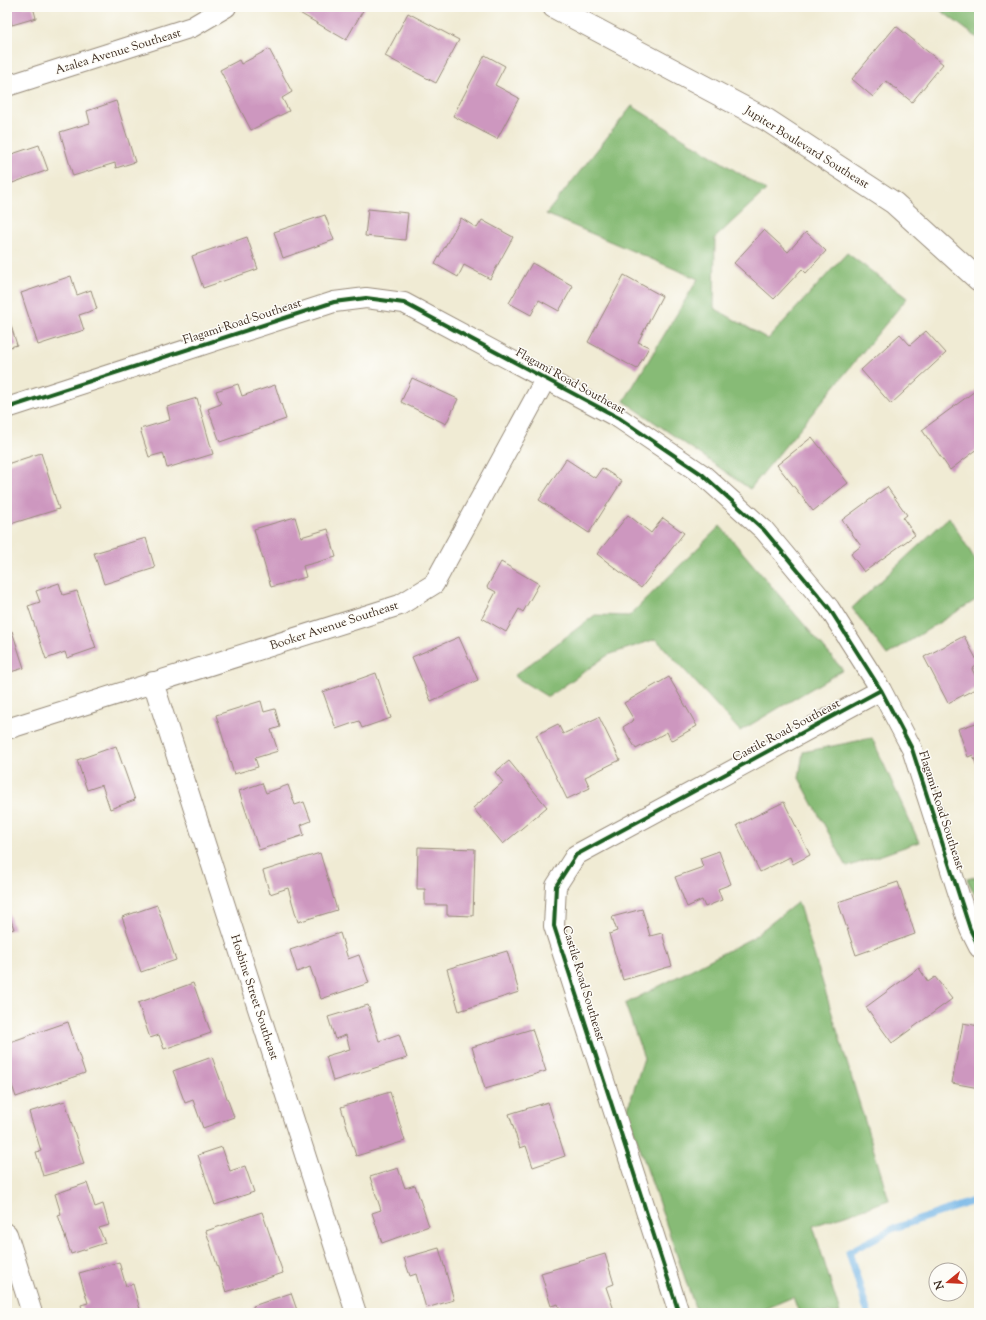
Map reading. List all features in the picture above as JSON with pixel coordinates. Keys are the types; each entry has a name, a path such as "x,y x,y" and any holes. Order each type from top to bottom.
{"street":[{"name":"Azalea Avenue Southeast","path":"7,86 192,28 226,7"},
{"name":"Jupiter Boulevard Southeast","path":"554,7 767,120 894,203 979,280"},
{"name":"Flagami Road Southeast","path":"7,408 334,302 366,298 404,303 619,418 703,475 764,530 829,608 881,690 912,749 970,929 979,947"},
{"name":"Booker Avenue Southeast","path":"7,729 400,605 434,584 546,378"},
{"name":"Hosbine Street Southeast","path":"153,682 356,1313"},
{"name":"Castile Road Southeast","path":"678,1313 554,926 556,886 576,855 881,690"},
{"path":"7,1234 32,1313"}],"green space":[{"path":"936,7 979,7 979,39"},
{"path":"632,106 766,190 715,238 714,308 768,339 847,253 907,298 750,489 624,401 698,279 546,214"},
{"path":"949,517 979,566 979,598 887,655 852,608"},
{"path":"720,526 843,670 740,731 656,639 608,655 548,697 514,676 595,615 629,616"},
{"path":"872,738 919,842 847,867 799,778 803,752"},
{"path":"979,876 979,903 967,879"},
{"path":"798,902 889,1200 813,1226 840,1313 799,1313 793,1297 755,1313 697,1313 627,1111 644,1058 625,1004 752,938"}],"building":[{"path":"7,7 33,7 36,18 12,25"},
{"path":"365,7 346,40 291,8"},
{"path":"408,13 459,40 436,83 385,56"},
{"path":"896,26 943,64 912,102 886,81 873,97 852,79"},
{"path":"269,49 292,92 282,98 289,111 251,130 220,70 239,60 241,64"},
{"path":"485,55 505,66 495,85 519,98 497,139 453,116"},
{"path":"116,101 135,162 116,168 115,163 73,176 60,132 90,123 87,111"},
{"path":"7,140 12,154 39,145 48,170 7,185"},
{"path":"368,209 408,213 405,240 365,236"},
{"path":"325,215 334,240 283,258 274,232"},
{"path":"461,218 477,228 482,220 513,237 490,279 464,265 458,277 435,264"},
{"path":"764,230 788,252 806,232 826,251 806,273 802,269 774,299 734,263"},
{"path":"247,237 258,269 203,288 192,256"},
{"path":"532,263 573,286 559,311 539,300 531,315 509,303"},
{"path":"624,275 662,296 638,342 649,347 637,369 588,342"},
{"path":"71,276 77,295 91,290 97,309 79,315 84,330 38,345 21,293"},
{"path":"7,313 17,345 7,348"},
{"path":"926,331 946,353 891,404 861,370 900,334 910,345"},
{"path":"412,378 458,399 446,424 401,402"},
{"path":"238,384 242,396 275,385 286,419 220,442 208,409 221,404 216,391"},
{"path":"979,388 979,448 950,470 922,430"},
{"path":"197,398 213,454 167,468 163,453 149,457 140,429 170,420 167,407"},
{"path":"812,437 848,483 813,511 777,465"},
{"path":"41,453 59,509 7,525 7,464"},
{"path":"566,459 595,478 602,468 622,481 589,533 539,500"},
{"path":"887,487 907,515 903,518 915,535 864,572 851,554 861,546 842,520"},
{"path":"628,515 651,533 663,518 684,533 641,588 597,554"},
{"path":"295,517 301,537 328,529 336,557 303,566 306,577 271,587 254,529"},
{"path":"146,538 155,568 104,584 94,553"},
{"path":"501,562 539,584 523,612 519,609 506,632 482,618 496,592 487,587"},
{"path":"59,583 63,595 77,591 96,648 67,658 65,652 46,659 28,606 40,602 36,591"},
{"path":"12,631 24,668 7,673 7,633"},
{"path":"964,636 979,664 972,669 979,683 979,687 948,703 924,657"},
{"path":"459,637 478,680 431,701 412,657"},
{"path":"376,673 391,718 362,728 359,721 336,729 323,692"},
{"path":"669,677 697,726 671,741 667,732 636,749 623,727 634,720 624,703"},
{"path":"261,701 264,712 275,709 280,727 271,730 278,751 255,758 258,767 234,774 216,715"},
{"path":"599,717 620,760 585,777 590,788 567,799 536,735 558,724 563,734"},
{"path":"979,722 979,773 973,755 968,757 958,729"},
{"path":"116,746 135,800 110,809 102,785 87,790 77,760"},
{"path":"509,761 547,807 503,844 473,808 503,782 495,772"},
{"path":"262,783 266,793 288,785 295,805 304,802 311,821 301,825 304,835 259,850 239,791"},
{"path":"784,802 810,855 793,864 790,857 760,872 737,825"},
{"path":"418,847 475,849 473,916 447,915 447,905 425,905 425,889 417,889"},
{"path":"719,851 731,884 718,889 722,900 705,907 702,900 687,907 675,877 703,867 700,858"},
{"path":"320,853 337,910 298,922 288,888 270,894 263,871"},
{"path":"898,882 915,934 856,955 838,902"},
{"path":"157,905 176,960 141,972 122,917"},
{"path":"7,909 14,929 7,931"},
{"path":"642,909 650,936 662,933 672,966 623,980 609,934 617,931 612,917"},
{"path":"340,933 348,959 359,955 369,983 321,999 310,967 297,972 290,950"},
{"path":"507,951 519,992 459,1011 447,969"},
{"path":"919,968 928,982 935,977 952,999 892,1043 866,1007"},
{"path":"193,983 211,1033 164,1049 159,1035 150,1038 138,1003"},
{"path":"368,1005 379,1041 399,1034 407,1058 333,1081 326,1056 350,1049 346,1035 335,1039 328,1017"},
{"path":"68,1022 85,1073 16,1097 7,1071 7,1043"},
{"path":"963,1023 979,1026 979,1088 952,1083"},
{"path":"532,1029 546,1071 485,1089 472,1047"},
{"path":"212,1057 234,1117 203,1128 193,1100 185,1103 173,1071"},
{"path":"390,1092 405,1141 356,1156 341,1107"},
{"path":"65,1101 84,1164 43,1176 36,1152 41,1151 29,1112"},
{"path":"548,1102 565,1156 533,1167 526,1146 520,1148 509,1114"},
{"path":"222,1147 230,1171 245,1166 254,1192 215,1205 198,1155"},
{"path":"398,1168 405,1188 415,1185 429,1226 382,1243 372,1213 381,1210 370,1177"},
{"path":"87,1183 95,1207 103,1204 109,1225 99,1228 105,1243 71,1254 58,1215 61,1214 55,1194"},
{"path":"262,1212 283,1273 226,1292 206,1231"},
{"path":"439,1248 454,1300 426,1308 416,1274 410,1276 404,1258"},
{"path":"605,1254 614,1284 606,1287 615,1313 561,1313 558,1304 551,1306 541,1273"},
{"path":"119,1262 126,1286 133,1284 141,1313 83,1313 81,1305 88,1303 79,1273"},
{"path":"291,1293 298,1313 255,1313 253,1306"}],"waterway":[{"path":"868,1313 849,1252 892,1229 979,1199"}],"cycle path":[{"path":"7,408 334,302 366,298 404,303 619,418 703,475 764,530 829,608 881,690 912,749 970,929 979,947"},
{"path":"679,1313 554,926 556,886 576,855 881,690"}]}
